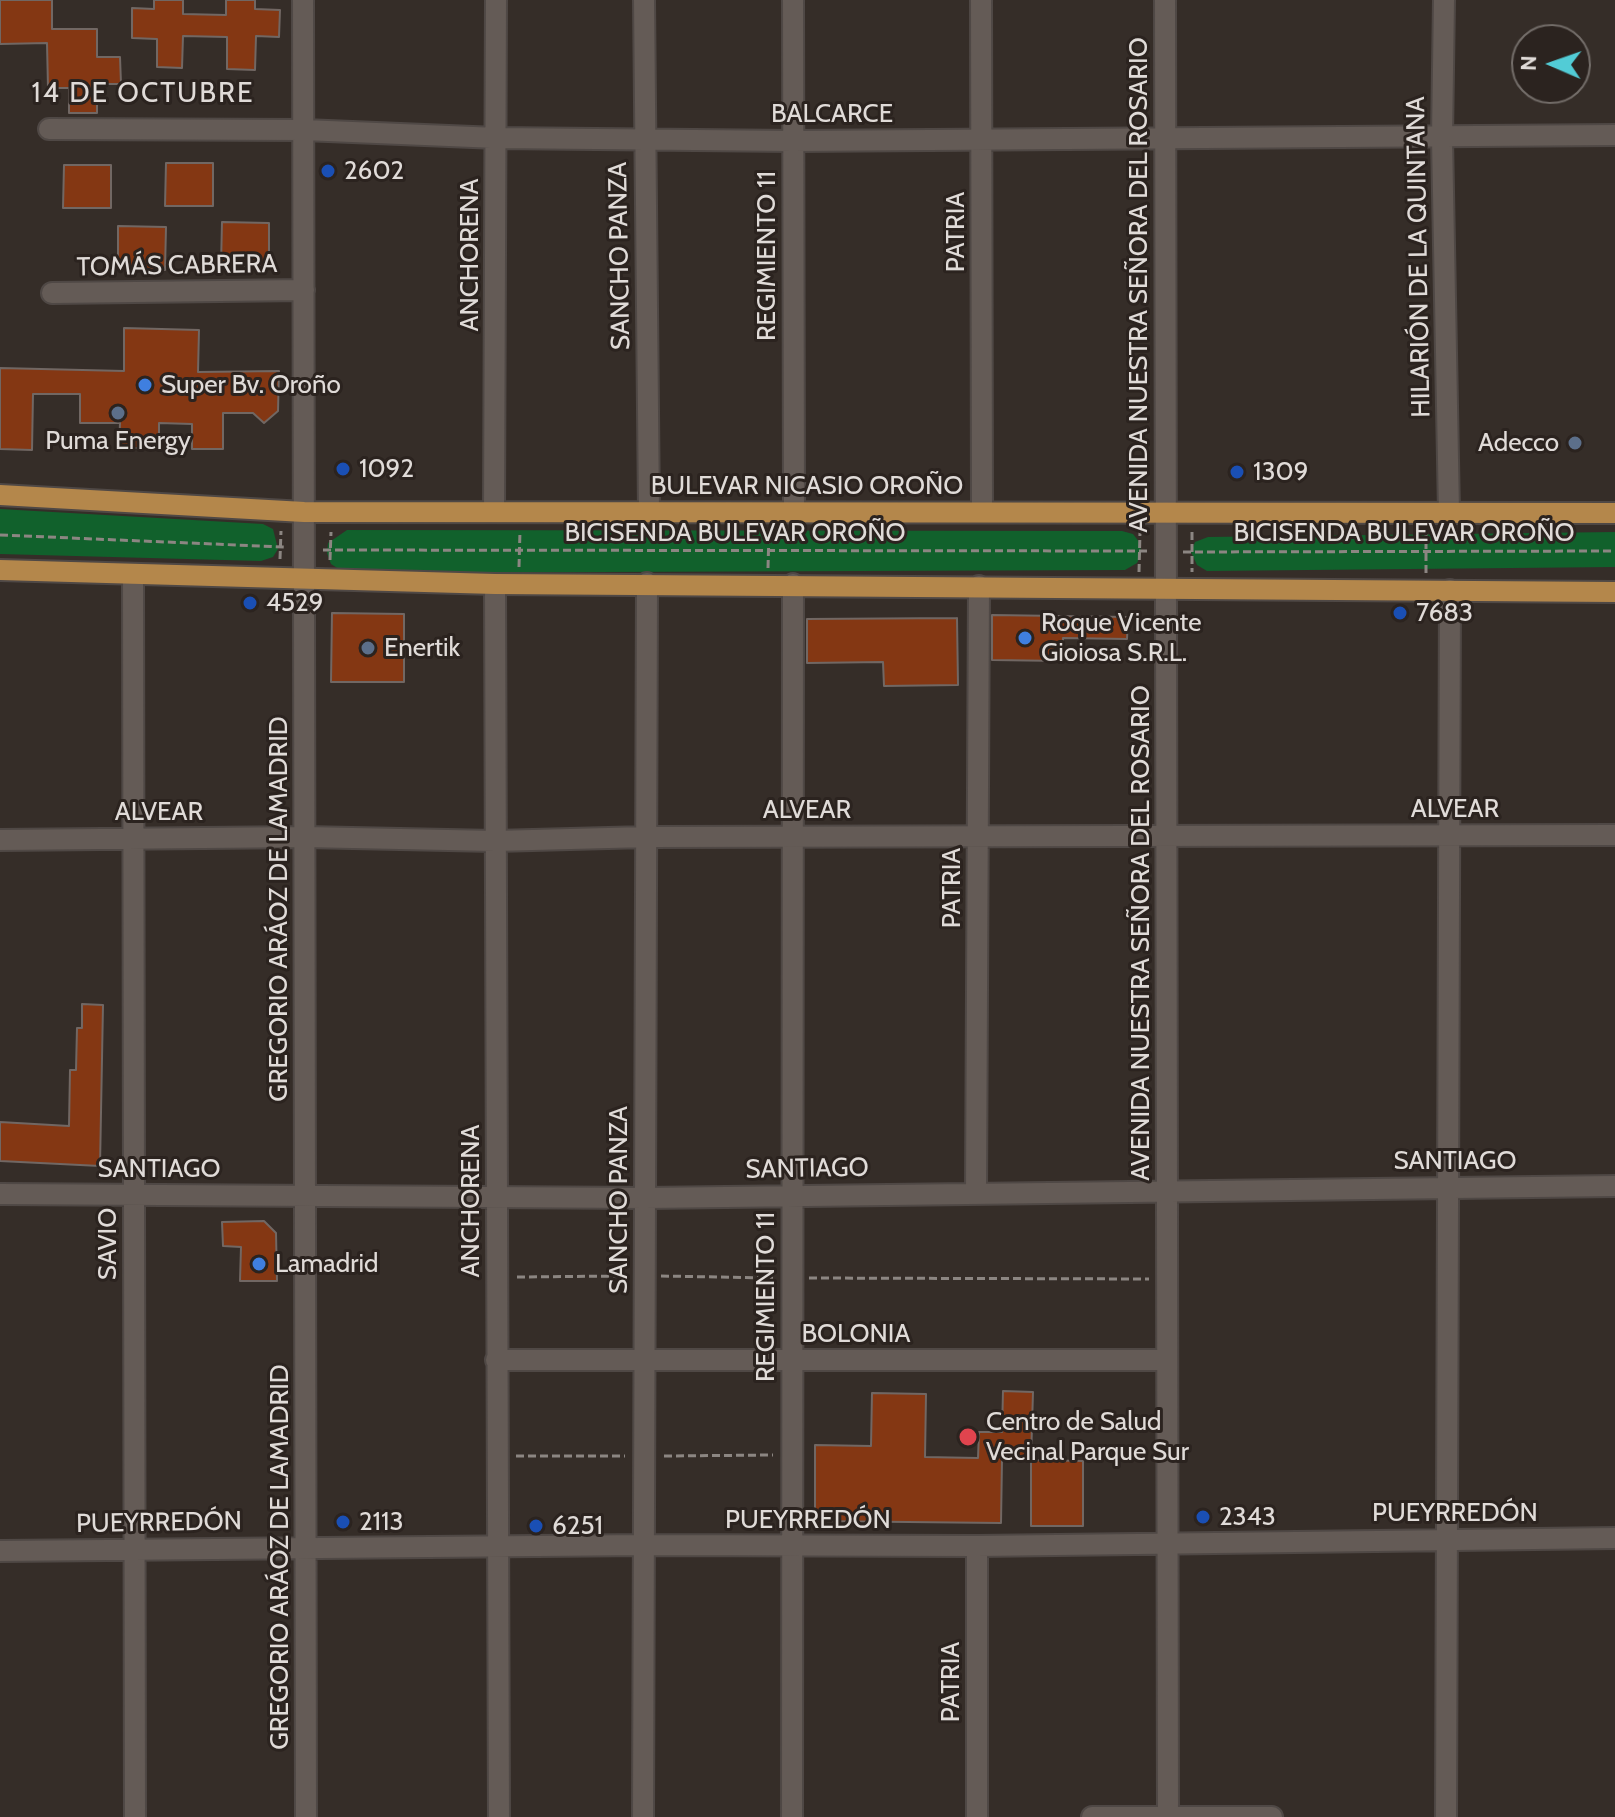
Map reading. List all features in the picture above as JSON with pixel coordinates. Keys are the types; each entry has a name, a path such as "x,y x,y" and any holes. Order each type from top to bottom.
{"main road":[{"name":"BULEVAR NICASIO OROÑO","path":"0,495 304,512 1615,513"},
{"path":"0,570 495,584 1615,592"}],"street":[{"name":"GREGORIO ARÁOZ DE LAMADRID","path":"303,0 306,1817"},
{"name":"ANCHORENA","path":"494,511 496,0"},
{"name":"SANCHO PANZA","path":"644,0 649,512"},
{"name":"REGIMIENTO 11","path":"793,0 794,512"},
{"name":"PATRIA","path":"981,0 982,512"},
{"name":"AVENIDA NUESTRA SEÑORA DEL ROSARIO","path":"1165,0 1168,1816"},
{"name":"HILARIÓN DE LA QUINTANA","path":"1444,0 1442,138 1449,513"},
{"name":"BALCARCE","path":"49,129 304,130 497,138 645,137 793,141 1615,135"},
{"name":"TOMÁS CABRERA","path":"52,293 304,290"},
{"name":"SAVIO","path":"133,575 135,1817"},
{"name":"SANCHO PANZA","path":"643,1817 647,583"},
{"name":"ANCHORENA","path":"495,584 499,1817"},
{"name":"REGIMIENTO 11","path":"792,1817 793,584"},
{"name":"PATRIA","path":"976,1191 979,586"},
{"path":"1446,1817 1450,590"},
{"name":"ALVEAR","path":"0,840 305,837 495,841 793,836 1615,835"},
{"name":"SANTIAGO","path":"0,1194 645,1198 976,1191 1615,1186"},
{"name":"BOLONIA","path":"496,1360 1167,1360"},
{"name":"PUEYRREDÓN","path":"0,1551 644,1545 977,1546 1615,1538"},
{"name":"PATRIA","path":"977,1546 977,1817"},
{"path":"1092,1817 1272,1817"}],"path":[{"path":"280,580 281,511"},
{"path":"519,584 520,511"},
{"path":"330,581 331,512"},
{"path":"768,584 769,512"},
{"path":"1139,588 1140,512"},
{"path":"1192,512 1192,589"},
{"path":"1426,513 1426,590"},
{"path":"0,535 280,546"},
{"name":"BICISENDA BULEVAR OROÑO","path":"331,550 1140,551"},
{"name":"BICISENDA BULEVAR OROÑO","path":"1192,552 1615,551"},
{"path":"497,1277 645,1275 1167,1280"}],"green space":[{"path":"0,509 263,524 273,529 278,549 273,557 261,561 0,554"},
{"path":"347,530 1122,531 1133,534 1140,543 1141,555 1137,563 1125,570 345,573 331,564 327,553 328,543"},
{"path":"1615,532 1615,567 1207,571 1197,565 1191,552 1195,542 1208,537"}],"building":[{"path":"0,0 52,0 52,29 97,29 97,57 120,57 121,84 97,84 97,113 69,113 69,88 48,88 47,43 0,44"},
{"path":"154,0 183,0 183,14 226,15 226,0 255,0 255,9 280,10 279,37 256,36 255,70 227,69 227,37 183,36 182,68 157,67 157,39 132,38 132,8 154,9"},
{"path":"166,163 213,163 213,206 165,206"},
{"path":"64,165 111,165 111,208 63,208"},
{"path":"222,222 269,223 269,266 221,265"},
{"path":"118,226 166,227 165,270 118,269"},
{"path":"124,328 199,330 198,372 279,371 278,411 264,423 253,413 223,413 223,449 192,449 192,424 159,423 159,448 119,448 120,423 80,423 80,394 33,394 32,450 0,449 0,368 124,371"},
{"name":"Enertik","path":"332,613 404,614 404,682 331,682"},
{"name":"Roque Vicente Gioiosa S.R.L.","path":"992,615 1128,617 1127,639 1063,638 1063,661 992,660"},
{"path":"957,618 958,685 884,686 883,662 807,663 807,619"},
{"path":"82,1004 103,1005 100,1166 0,1161 0,1122 69,1126 70,1070 76,1070 77,1028 82,1028"},
{"name":"Lamadrid","path":"264,1221 276,1233 277,1281 240,1281 241,1247 223,1246 222,1222"},
{"path":"1003,1391 1033,1392 1031,1460 1002,1459 1001,1523 815,1521 815,1445 871,1446 872,1393 926,1394 925,1457 978,1458 979,1432 1002,1432"},
{"path":"1031,1460 1083,1461 1083,1526 1031,1526"}],"place":[{"name":"2602","path":"328,171"},
{"name":"Super Bv. Oroño","path":"145,385"},
{"name":"Puma Energy","path":"118,413"},
{"name":"Adecco","path":"1575,443"},
{"name":"1092","path":"343,469"},
{"name":"1309","path":"1237,472"},
{"name":"4529","path":"250,603"},
{"name":"7683","path":"1400,613"},
{"name":"Roque Vicente Gioiosa S.R.L.","path":"1025,638"},
{"name":"Enertik","path":"368,648"},
{"name":"Lamadrid","path":"259,1264"},
{"name":"Centro de Salud Vecinal Parque Sur","path":"968,1437"},
{"name":"2343","path":"1203,1517"},
{"name":"2113","path":"343,1522"},
{"name":"6251","path":"536,1526"}],"district":[{"name":"14 DE OCTUBRE","path":"143,94"}]}
